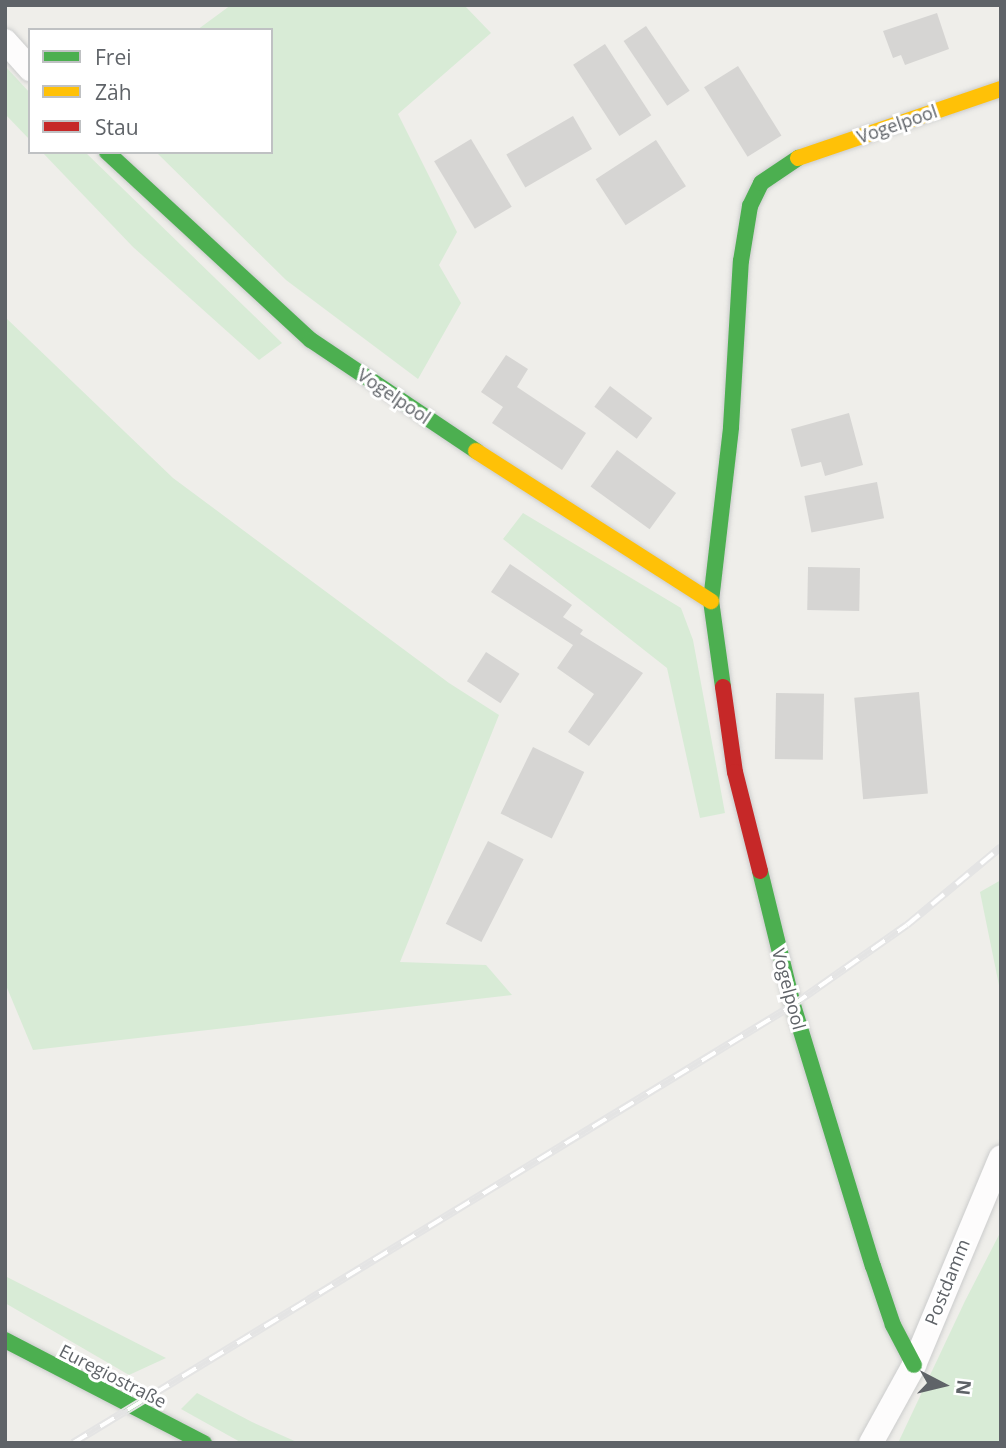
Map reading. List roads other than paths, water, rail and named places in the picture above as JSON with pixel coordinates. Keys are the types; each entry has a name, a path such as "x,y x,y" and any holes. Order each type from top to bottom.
{"street":[{"path":"5,41 28,67"},
{"name":"Vogelpool","path":"914,1365 873,1266 790,992 735,772 710,601 731,427 741,261 750,206 761,183 789,161 1001,89"},
{"name":"Vogelpool","path":"109,154 311,340 584,523 710,601"},
{"name":"Postdamm","path":"872,1443 914,1365 1001,1157"},
{"name":"Euregiostraße","path":"5,1340 204,1443"}],"railway":[{"path":"73,1443 793,1005 907,925 1001,847"}]}
